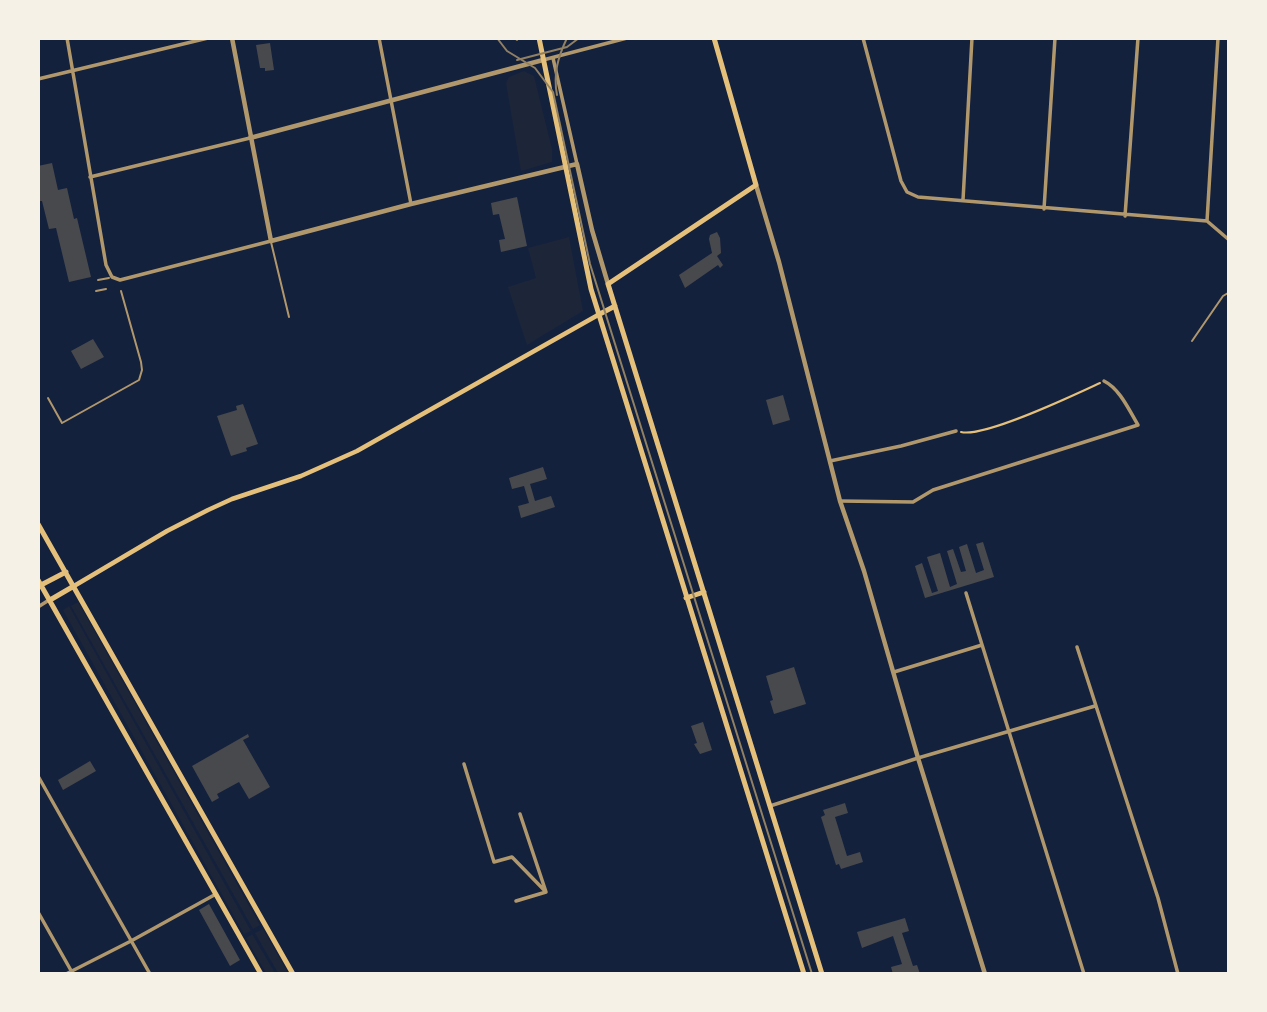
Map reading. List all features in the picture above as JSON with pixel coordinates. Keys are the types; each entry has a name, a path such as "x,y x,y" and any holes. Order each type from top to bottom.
{"main road":[{"path":"539,38 564,167 598,315 804,974"},
{"path":"714,38 756,185 608,284 704,592 765,808 822,974"},
{"path":"50,600 208,509 301,476 357,451 615,306"},
{"path":"38,524 293,974"},
{"path":"66,572 39,584 261,974"},
{"path":"686,598 704,592"},
{"path":"753,811 765,808"}],"street":[{"path":"67,38 106,265 111,278 117,281 411,204 577,164"},
{"path":"38,79 208,38"},
{"path":"232,38 271,242"},
{"path":"379,38 411,204"},
{"path":"90,177 250,138 627,38"},
{"path":"863,38 901,181 907,192 918,197 1208,221 1228,239"},
{"path":"963,200 972,38"},
{"path":"1044,209 1055,38"},
{"path":"1125,216 1138,38"},
{"path":"1208,221 1217,38"},
{"path":"553,58 592,230 608,284"},
{"path":"756,185 779,262 840,501 861,562 985,974"},
{"path":"840,501 913,502 933,490 1138,425 1124,400 1111,385 1104,382"},
{"path":"830,461 956,431"},
{"path":"966,593 1084,974"},
{"path":"38,607 50,600"},
{"path":"894,672 983,645"},
{"path":"1077,648 1158,898 1178,974"},
{"path":"765,808 918,758 1095,706"},
{"path":"464,764 494,862 512,856 546,892"},
{"path":"38,776 150,974"},
{"path":"520,814 546,892"},
{"path":"516,901 546,892"},
{"path":"66,974 216,894"},
{"path":"38,912 72,972"}],"lane":[{"path":"271,242 289,317"},
{"path":"98,280 111,278"},
{"path":"96,291 106,289"},
{"path":"48,397 62,422 139,380 141,362 121,291"},
{"path":"1192,341 1228,292"}],"path":[{"path":"956,431 969,434 998,425 1104,382"}],"shaded area":[{"path":"524,71 534,76 552,149 552,162 521,171 506,83 509,77"},
{"path":"569,237 583,311 527,345 508,287 536,278 528,248"},
{"path":"78,602 260,925 253,929 71,606"},
{"path":"69,606 251,931 244,934 63,610"},
{"path":"263,929 288,973 278,973 255,933"},
{"path":"252,934 275,973 266,973 246,938"}],"building":[{"path":"270,43 274,70 265,71 265,68 260,68 256,45"},
{"path":"52,163 58,190 67,188 91,277 69,282 56,228 49,229 42,201 38,201 38,166"},
{"path":"517,197 527,246 501,252 499,240 505,239 499,214 493,215 491,203"},
{"path":"717,232 721,253 717,256 723,265 720,268 718,265 685,288 679,275 712,253 709,239 710,235"},
{"path":"93,339 104,357 81,369 71,351"},
{"path":"783,395 790,420 773,425 766,400"},
{"path":"243,404 258,444 231,456 217,416 237,410 236,406"},
{"path":"543,467 547,479 530,484 535,501 551,496 555,507 521,518 518,506 529,503 524,486 512,489 509,478"},
{"path":"983,542 994,577 925,598 915,566 922,563 932,593 938,591 927,557 940,553 950,587 957,584 947,551 953,549 961,572 966,571 959,547 967,544 976,573 984,570 976,544"},
{"path":"794,667 806,704 774,714 766,676"},
{"path":"703,722 712,750 700,754 694,744 697,743 691,726"},
{"path":"248,734 249,737 243,740 270,787 249,799 239,782 217,794 219,798 212,802 192,766"},
{"path":"90,761 96,771 63,790 58,780"},
{"path":"845,803 848,813 835,817 847,856 860,852 863,862 841,869 839,864 836,865 821,817 825,815 823,810"},
{"path":"209,904 240,960 230,966 199,910"},
{"path":"905,918 909,931 902,933 913,966 917,965 920,974 893,974 891,967 902,964 893,936 862,948 857,932"}],"tram line":[{"path":"497,38 507,51 535,68 553,92 590,264 812,974"},
{"path":"557,95 557,66 567,38"},
{"path":"517,60 567,47 579,38"}]}
